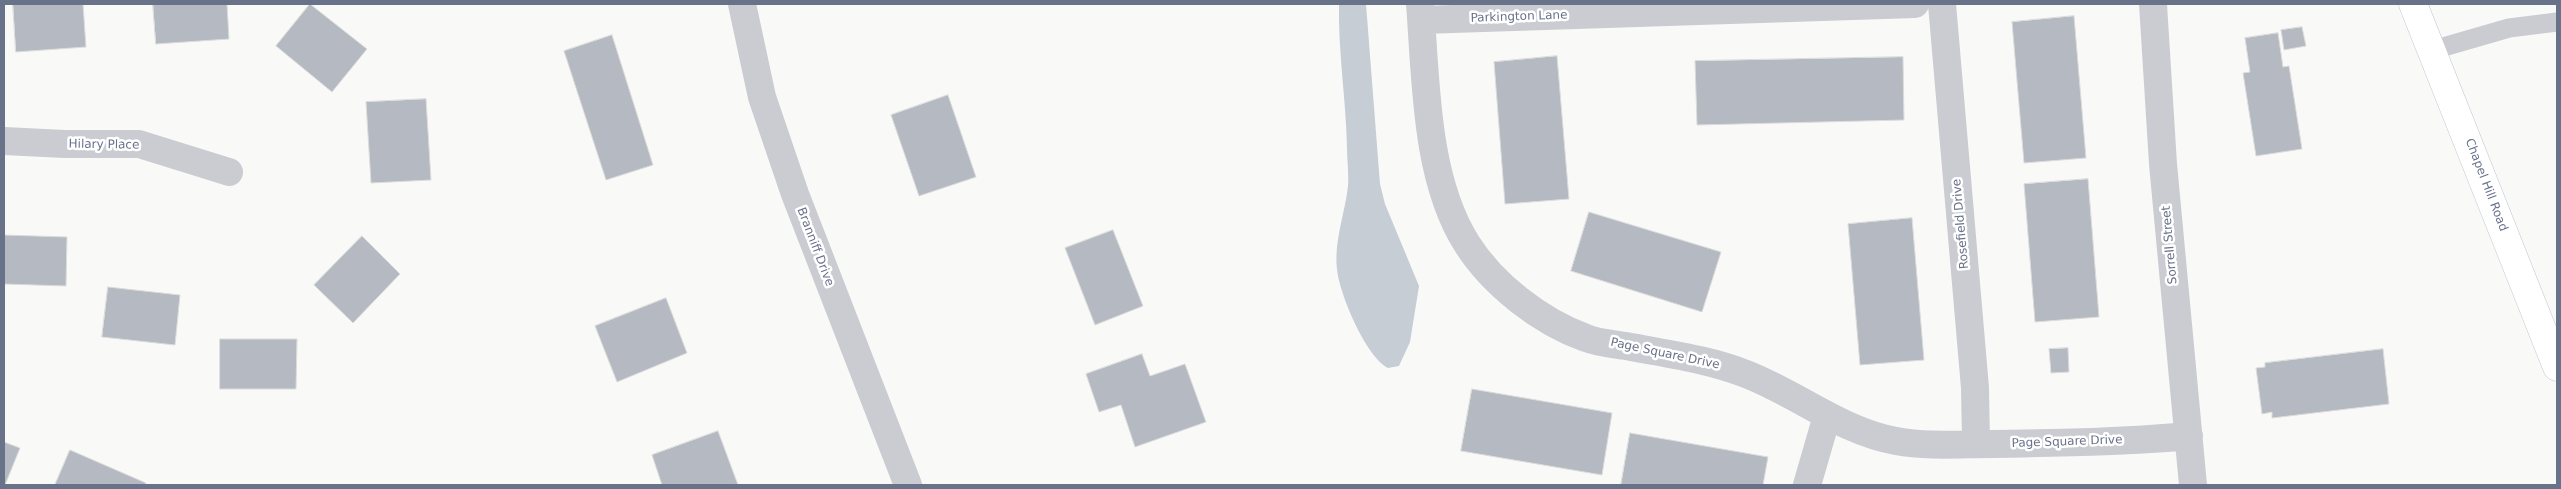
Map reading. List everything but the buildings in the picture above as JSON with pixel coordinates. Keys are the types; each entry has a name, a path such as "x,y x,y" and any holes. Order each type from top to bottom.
{"main road":[{"name":"Chapel Hill Road","path":"2413,4 2433,50 2557,367"}],"street":[{"name":"Branniff Drive","path":"742,4 762,97 795,194 908,485"},
{"name":"Parkington Lane","path":"1421,12 1915,4"},
{"name":"Rosefield Drive","path":"1942,4 1974,380 1976,444"},
{"name":"Sorrell Street","path":"2153,4 2162,164 2193,485"},
{"name":"Page Square Drive","path":"1421,12 1433,151 1444,196 1467,244 1499,280 1522,301 1554,323 1587,338 1704,361 1737,371 1766,382 1856,430 1896,441 1976,444 2060,443 2189,436"},
{"name":"Hilary Place","path":"4,141 65,144 139,144 230,172"},
{"path":"1807,485 1827,416"}],"lane":[{"path":"2433,50 2510,28 2557,22"}],"shaded area":[{"path":"1339,4 1366,4 1380,184 1385,204 1419,286 1410,342 1399,366 1388,368 1371,351 1355,323 1343,293 1337,269 1338,238 1347,196 1348,181"}]}
